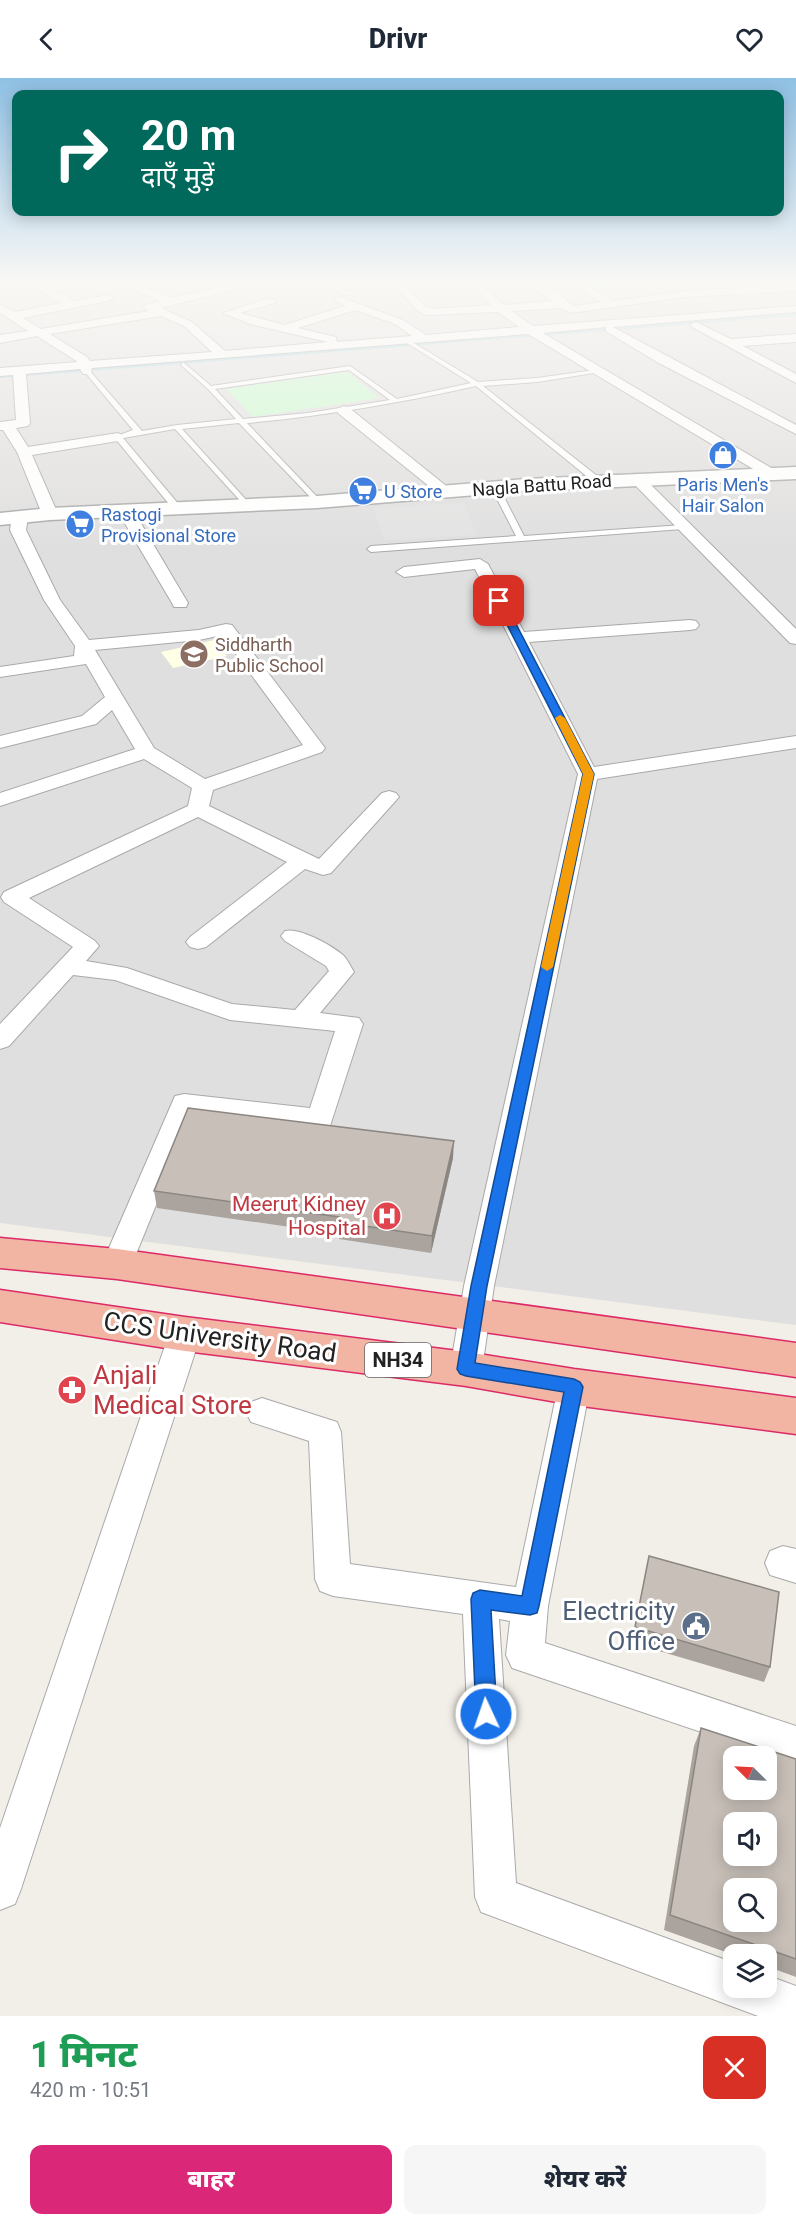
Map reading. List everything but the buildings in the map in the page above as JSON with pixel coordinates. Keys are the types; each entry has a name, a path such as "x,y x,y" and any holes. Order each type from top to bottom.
{"highway":[{"path":"0,1253 117,1264 796,1360"},
{"name":"CCS University Road","path":"0,1306 185,1334 466,1369 574,1387 796,1416"}],"street":[{"path":"0,376 48,370"},
{"path":"601,370 773,475"},
{"path":"683,370 796,430"},
{"path":"780,370 796,379"},
{"path":"0,372 20,373"},
{"path":"20,373 23,423 4,426 24,452 50,514"},
{"path":"343,410 445,492"},
{"path":"24,452 118,437"},
{"name":"Nagla Battu Road","path":"0,519 50,514 317,502 598,481 796,473"},
{"path":"638,480 796,639"},
{"path":"125,510 180,603"},
{"path":"20,517 18,530 43,603 84,646 146,752 203,786 315,748 226,629 199,635 84,646"},
{"path":"404,572 480,564 588,774 474,1313 466,1369"},
{"path":"518,638 690,625"},
{"path":"0,672 82,660 84,646"},
{"path":"0,742 89,720 114,699"},
{"path":"588,774 796,742"},
{"path":"0,800 146,752"},
{"path":"198,808 203,786"},
{"path":"198,808 302,861 323,868 389,797"},
{"path":"6,899 198,808"},
{"path":"198,942 302,861"},
{"path":"0,1040 87,946 6,899"},
{"path":"293,936 335,961 342,972 301,1019"},
{"path":"68,967 118,973 230,1012 350,1024 320,1119 184,1103 117,1264"},
{"path":"0,1889 185,1334"},
{"path":"574,1387 530,1606 525,1655 796,1745"},
{"path":"262,1412 326,1432 333,1579 530,1606"},
{"path":"480,1599 496,1897 723,1980"},
{"path":"768,1998 796,2008"}],"lane":[{"path":"89,370 138,431 118,437"},
{"path":"190,370 243,422 317,502"},
{"path":"210,388 333,370"},
{"path":"353,370 396,401"},
{"path":"455,370 477,384 598,481"},
{"path":"118,437 177,427 343,410 477,384 537,380 597,370"},
{"path":"177,427 245,504"},
{"path":"118,437 177,508"},
{"path":"499,495 522,539"},
{"path":"371,549 683,526"}],"shaded area":[{"path":"0,370 796,370 796,1325 0,1223"},
{"path":"464,503 477,535 384,541 374,508"},
{"name":"Siddharth Public School","path":"214,640 227,656 173,668 161,652"}],"green space":[{"path":"347,372 379,398 253,417 226,389"}],"waterway":[{"path":"0,376 71,370"}],"slow traffic":[{"path":"547,967 588,774 560,718"}],"place":[{"name":"Paris Men's Hair Salon","path":"723,455"},
{"name":"U Store","path":"363,491"},
{"name":"Rastogi Provisional Store","path":"80,524"},
{"name":"Siddharth Public School","path":"194,654"},
{"name":"Meerut Kidney Hospital","path":"387,1216"},
{"name":"Anjali Medical Store","path":"72,1390"},
{"name":"Electricity Office","path":"696,1626"}],"route":[{"path":"486,1714 480,1599 530,1606 574,1387 466,1369 479,1286 588,774 499,601"}]}
